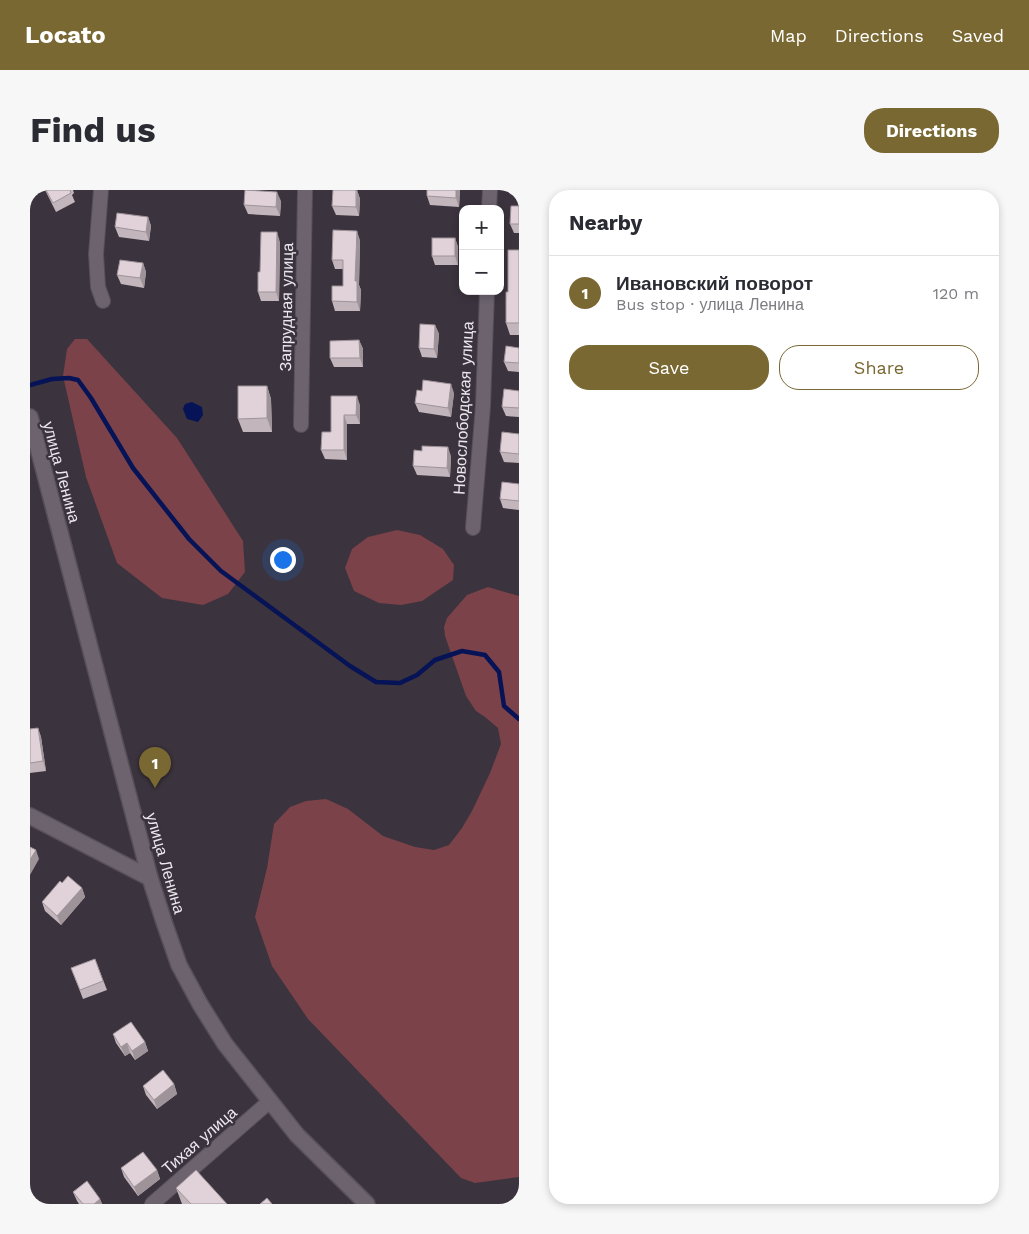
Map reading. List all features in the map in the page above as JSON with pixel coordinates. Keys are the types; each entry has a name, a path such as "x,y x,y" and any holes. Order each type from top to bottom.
{"main road":[{"name":"улица Ленина","path":"30,417 150,878 179,965 225,1044 270,1102 297,1135 367,1204"},
{"path":"30,816 150,878"}],"street":[{"path":"101,190 96,254 98,286 103,300"},
{"name":"Запрудная улица","path":"301,425 305,190"},
{"path":"489,205 490,190"},
{"name":"Новослободская улица","path":"473,528 483,406 487,295"},
{"name":"Тихая улица","path":"152,1204 270,1102"}],"shaded area":[{"path":"75,339 87,339 177,438 243,541 245,572 228,594 203,605 162,598 117,563 86,477 63,376 67,349"},
{"path":"192,402 202,407 203,415 198,422 187,419 183,409 185,404"},
{"path":"397,530 420,535 443,549 454,565 453,580 422,601 401,605 379,603 354,591 345,568 352,549 368,537"},
{"path":"488,587 519,596 519,1177 475,1183 461,1178 308,1019 272,966 255,917 267,868 274,824 290,807 306,801 326,799 348,809 383,836 415,847 434,850 449,845 462,828 490,773 501,744 498,728 476,711 466,696 445,636 444,627 447,618 467,595"}],"building":[{"path":"46,190 70,190 71,193 53,203"},
{"path":"245,190 277,192 276,207 244,205"},
{"path":"333,190 356,190 356,207 332,206"},
{"path":"427,190 456,190 456,198 427,196"},
{"path":"511,206 519,206 519,224 510,224"},
{"path":"117,213 148,217 146,232 115,227"},
{"path":"333,230 357,231 355,281 357,281 357,302 332,301 332,286 343,286 343,260 332,260"},
{"path":"261,232 277,232 276,292 258,292"},
{"path":"432,238 455,238 455,256 432,256"},
{"path":"508,250 519,250 519,323 506,323"},
{"path":"120,260 143,263 140,278 117,275"},
{"path":"420,324 435,325 434,349 419,348"},
{"path":"359,340 360,358 330,358 330,341"},
{"path":"506,346 519,348 519,363 504,362"},
{"path":"423,380 451,384 448,408 415,403 417,390 422,391"},
{"path":"238,386 267,386 267,418 238,419"},
{"path":"504,389 519,391 519,408 502,407"},
{"path":"331,396 357,396 356,415 344,415 344,450 321,450 322,432 331,432"},
{"path":"502,432 519,434 519,454 500,452"},
{"path":"422,446 448,447 447,468 413,466 414,450 422,451"},
{"path":"502,482 519,484 519,501 500,499"},
{"path":"38,728 43,761 30,763 30,729"},
{"path":"30,847 36,850 30,860"},
{"path":"68,876 82,888 57,916 42,902 60,881 62,883"},
{"path":"95,959 103,981 80,990 71,968"},
{"path":"131,1022 145,1042 132,1051 127,1043 121,1047 113,1034"},
{"path":"163,1070 174,1084 154,1100 143,1086"},
{"path":"143,1152 157,1170 134,1187 121,1168"},
{"path":"196,1170 227,1204 191,1204 176,1188"},
{"path":"87,1181 100,1199 94,1204 83,1204 73,1192"},
{"path":"267,1198 272,1204 260,1204"}],"waterway":[{"path":"30,385 52,379 69,378 78,380 133,468 189,539 221,571 350,666 376,682 400,683 417,675 435,660 462,651 485,655 499,672 504,706 519,719"}],"place":[{"name":"Ивановский поворот","path":"155,788"}]}
